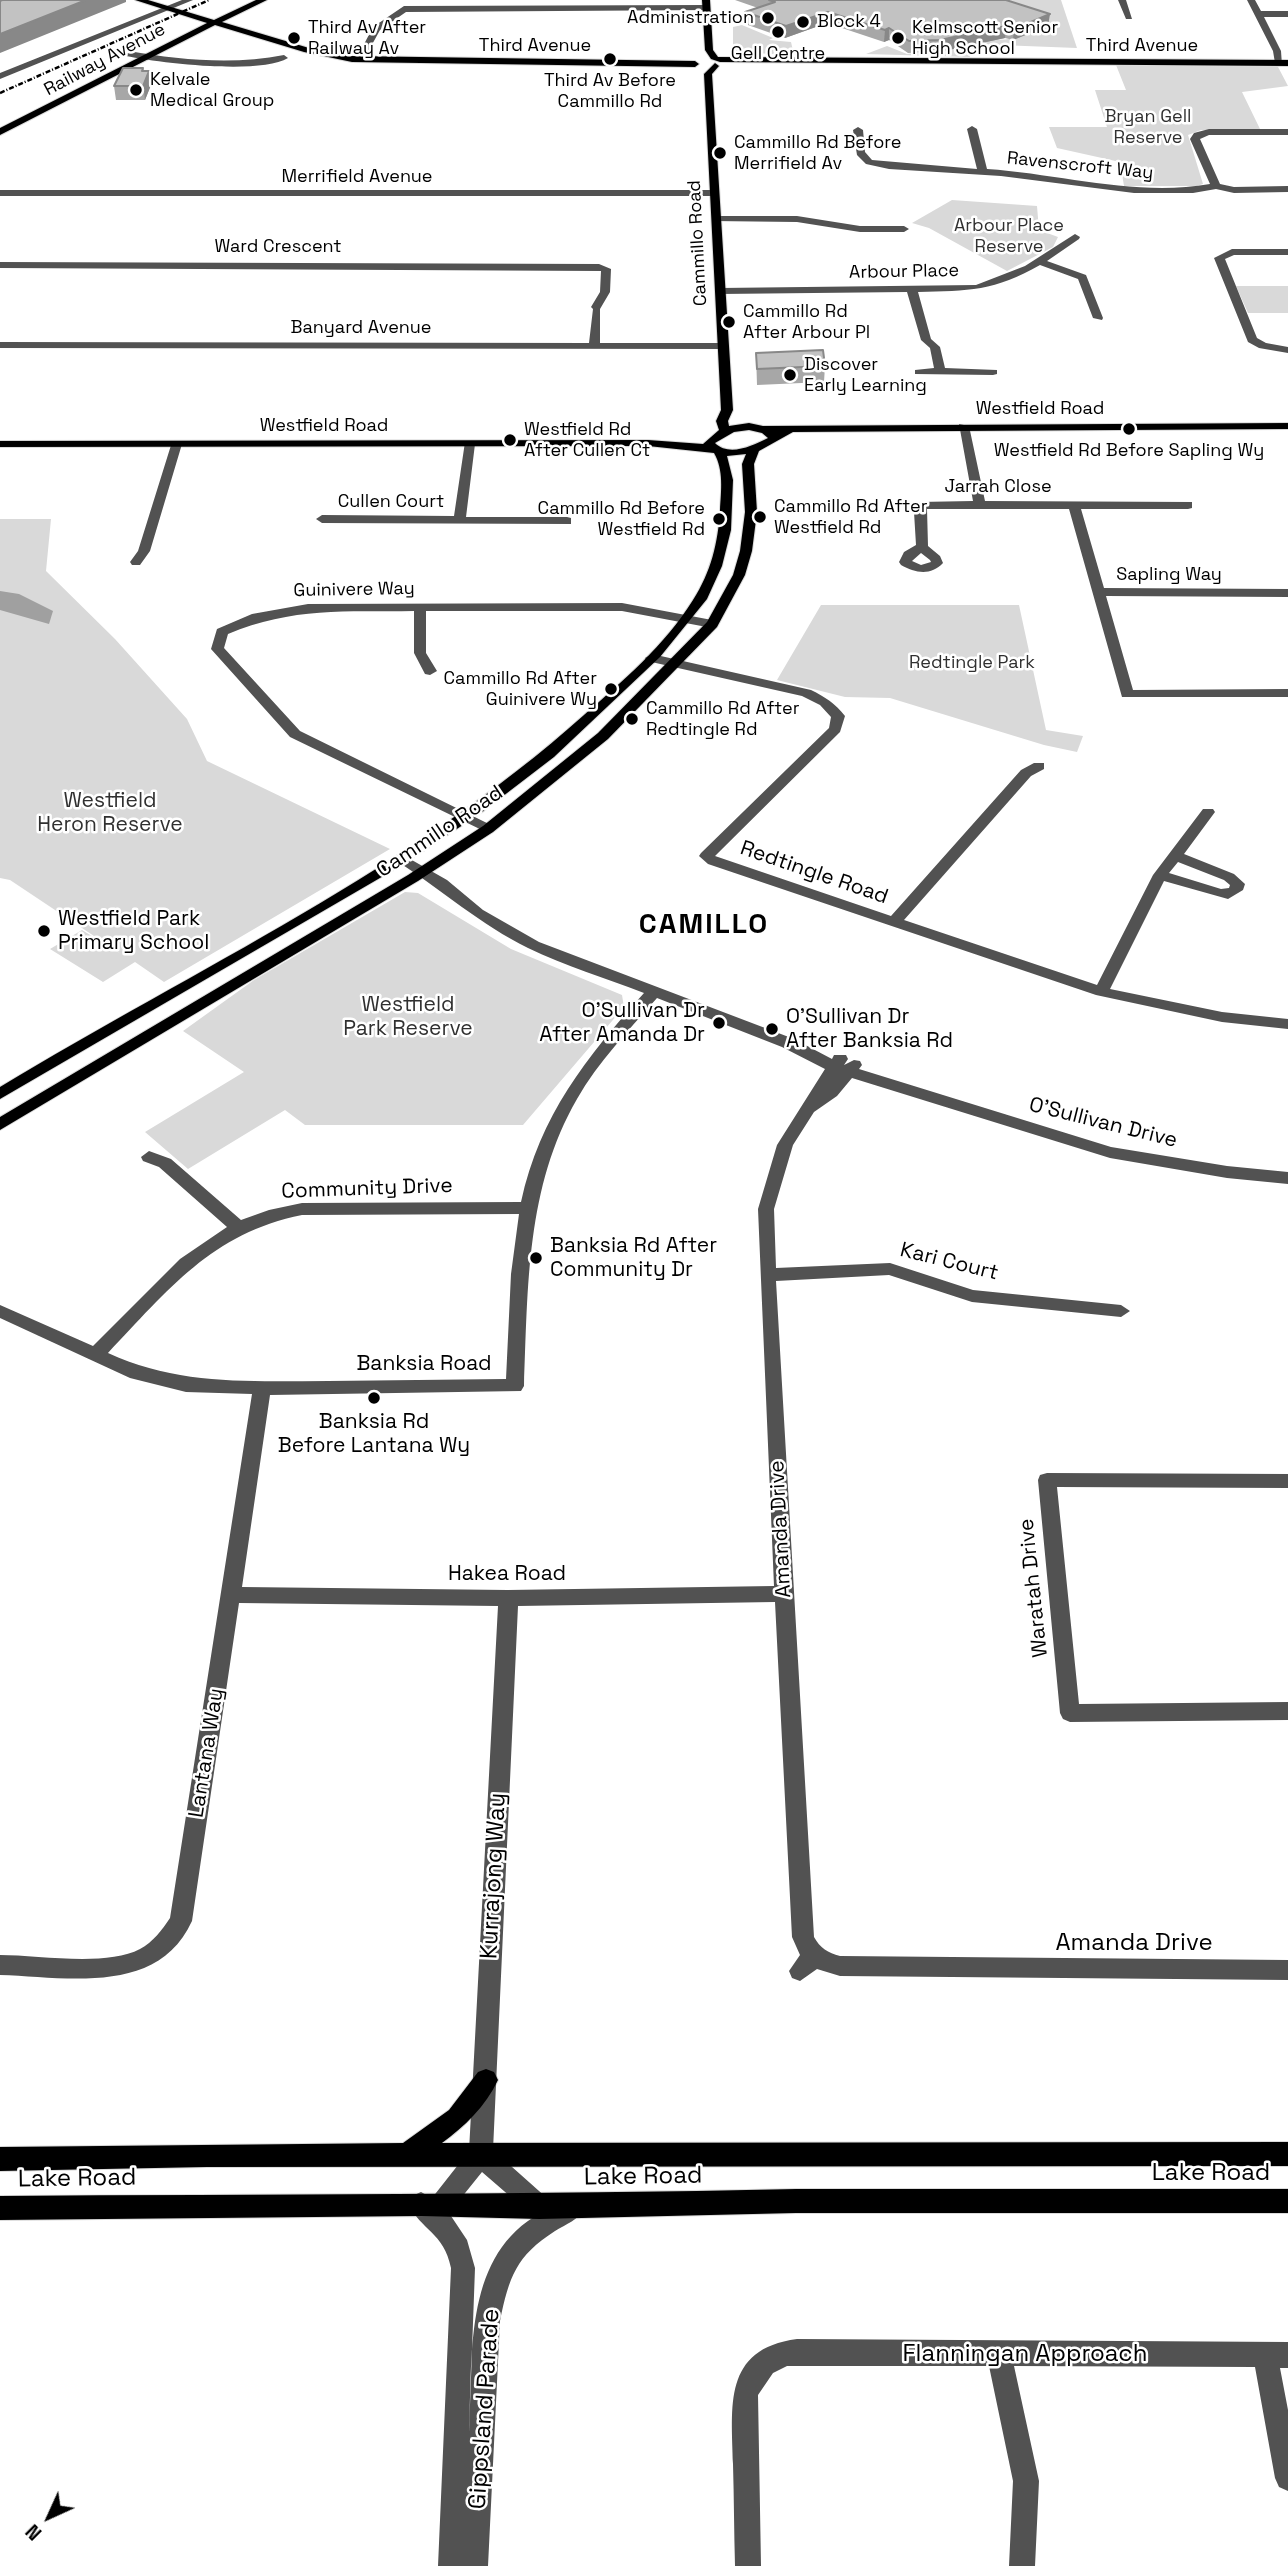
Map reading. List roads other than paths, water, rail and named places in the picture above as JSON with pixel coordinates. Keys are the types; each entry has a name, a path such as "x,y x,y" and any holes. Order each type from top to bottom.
{"main road":[{"name":"Third Avenue","path":"139,0 168,3 331,50 396,61 1244,62 1283,59"},
{"name":"Railway Avenue","path":"0,132 246,0"},
{"name":"Railway Avenue","path":"0,125 129,54 263,0"},
{"name":"Cammillo Road","path":"706,4 715,219 727,410 722,421 724,431"},
{"path":"727,410 745,428"},
{"name":"Westfield Road","path":"724,431 745,428 963,426 1288,426"},
{"path":"762,429 770,433 771,439"},
{"name":"Westfield Road","path":"0,444 648,443 753,450 792,429"},
{"path":"713,446 724,431"},
{"name":"Cammillo Road","path":"0,1094 398,862 545,759 652,658 687,619 709,583 725,528 726,465 713,446"},
{"name":"Cammillo Road","path":"0,1124 419,875 488,829 603,736 712,624 744,564 751,512 748,464 753,450"},
{"path":"407,2155 457,2118 486,2080"},
{"name":"Lake Road","path":"0,2159 407,2155 1288,2154"},
{"name":"Lake Road","path":"0,2208 431,2205 539,2207 796,2201 1288,2201"}],"street":[{"path":"1,74 168,3 189,0"},
{"path":"1122,0 1129,17"},
{"path":"1251,0 1283,59"},
{"path":"366,48 376,29 395,12 408,8 706,4"},
{"path":"1258,14 1288,14"},
{"path":"129,54 196,61 284,58"},
{"path":"972,129 983,172"},
{"name":"Ravenscroft Way","path":"858,130 860,153 869,162 1133,190 1193,190 1216,186 1234,190 1288,189"},
{"path":"1216,186 1195,139 1197,135 1209,132 1288,132"},
{"name":"Merrifield Avenue","path":"0,193 714,193"},
{"path":"715,219 797,219 860,229 904,229"},
{"name":"Arbour Place","path":"720,291 976,288 1000,283 1041,262 1075,237"},
{"path":"1288,252 1232,252 1219,258 1252,340 1263,346 1288,350"},
{"path":"1041,262 1082,278 1098,318"},
{"name":"Ward Crescent","path":"0,265 556,265 606,270 605,292 597,309 594,346"},
{"path":"912,290 926,340 935,347 940,371"},
{"name":"Banyard Avenue","path":"0,345 722,346"},
{"path":"919,372 993,372"},
{"path":"963,426 980,505"},
{"path":"136,562 144,551 176,444"},
{"name":"Cullen Court","path":"460,519 469,444"},
{"name":"Jarrah Close","path":"922,547 920,512 923,505 1188,505"},
{"name":"Sapling Way","path":"1074,505 1098,592 1288,593"},
{"name":"Cullen Court","path":"323,519 567,521"},
{"path":"1098,592 1127,694 1288,693"},
{"name":"Guinivere Way","path":"488,829 295,734 217,649 218,638 227,628 282,610 622,607 712,624"},
{"path":"420,609 420,653 430,671"},
{"name":"Redtingle Road","path":"652,658 813,696 830,706 838,716 835,729 706,856 893,923 1101,992 1222,1017 1288,1024"},
{"path":"893,923 1026,773 1039,766"},
{"path":"1101,992 1160,875 1208,812"},
{"path":"1160,875 1228,895 1236,890 1238,884 1229,877 1176,856"},
{"name":"O'Sullivan Drive","path":"398,862 525,940 844,1066 1110,1152 1214,1170 1288,1178"},
{"name":"Banksia Road","path":"0,1311 94,1356 159,1380 186,1385 262,1388 515,1386 527,1208 551,1130 570,1096 654,992"},
{"name":"Amanda Drive","path":"844,1066 785,1145 768,1194 767,1275 803,1937 807,1964 856,1967 1288,1970"},
{"path":"149,1157 166,1163 238,1227"},
{"name":"Community Drive","path":"94,1356 195,1255 238,1227 266,1216 302,1209 527,1208"},
{"name":"Kari Court","path":"767,1275 890,1269 972,1296 1121,1311"},
{"name":"Lantana Way","path":"0,1965 118,1966 140,1961 172,1937 181,1921 262,1388"},
{"name":"Waratah Drive","path":"1288,1481 1046,1480 1070,1713 1288,1711"},
{"name":"Hakea Road","path":"231,1595 508,1598 784,1594"},
{"name":"Kurrajong Way","path":"481,2155 508,1598"},
{"path":"431,2205 481,2155 539,2207"},
{"name":"Gippsland Parade","path":"431,2205 454,2239 463,2267 451,2566"},
{"name":"Gippsland Parade","path":"475,2566 488,2321 496,2284 509,2252 517,2242 575,2206"},
{"name":"Flanningan Approach","path":"748,2566 743,2411 750,2380 775,2356 797,2352 1277,2355"},
{"path":"999,2354 1026,2481 1022,2566"},
{"path":"1277,2355 1288,2478"}],"railway":[{"path":"0,93 209,0"}],"place":[{"name":"Administration","path":"768,18"},
{"name":"Block 4","path":"803,22"},
{"name":"Gell Centre","path":"778,32"},
{"name":"Third Av After Railway Av","path":"294,38"},
{"name":"Kelmscott Senior High School","path":"898,38"},
{"name":"Third Av Before Cammillo Rd","path":"610,59"},
{"name":"Kelvale Medical Group","path":"136,90"},
{"name":"Cammillo Rd Before Merrifield Av","path":"720,153"},
{"name":"Cammillo Rd After Arbour Pl","path":"729,322"},
{"name":"Discover Early Learning","path":"790,375"},
{"name":"Westfield Rd Before Sapling Wy","path":"1129,429"},
{"name":"Westfield Rd After Cullen Ct","path":"510,440"},
{"name":"Cammillo Rd After Westfield Rd","path":"760,517"},
{"name":"Cammillo Rd Before Westfield Rd","path":"719,519"},
{"name":"Cammillo Rd After Guinivere Wy","path":"611,689"},
{"name":"Cammillo Rd After Redtingle Rd","path":"632,719"},
{"name":"Westfield Park Primary School","path":"44,931"},
{"name":"O'Sullivan Dr After Amanda Dr","path":"719,1023"},
{"name":"O'Sullivan Dr After Banksia Rd","path":"772,1029"},
{"name":"Banksia Rd After Community Dr","path":"536,1258"},
{"name":"Banksia Rd Before Lantana Wy","path":"374,1398"}],"district":[{"name":"CAMILLO","path":"704,925"}],"park label":[{"name":"Bryan Gell Reserve","path":"1148,127"},
{"name":"Arbour Place Reserve","path":"1009,236"},
{"name":"Redtingle Park","path":"972,663"},
{"name":"Westfield Heron Reserve","path":"110,813"},
{"name":"Westfield Park Reserve","path":"408,1017"}]}
